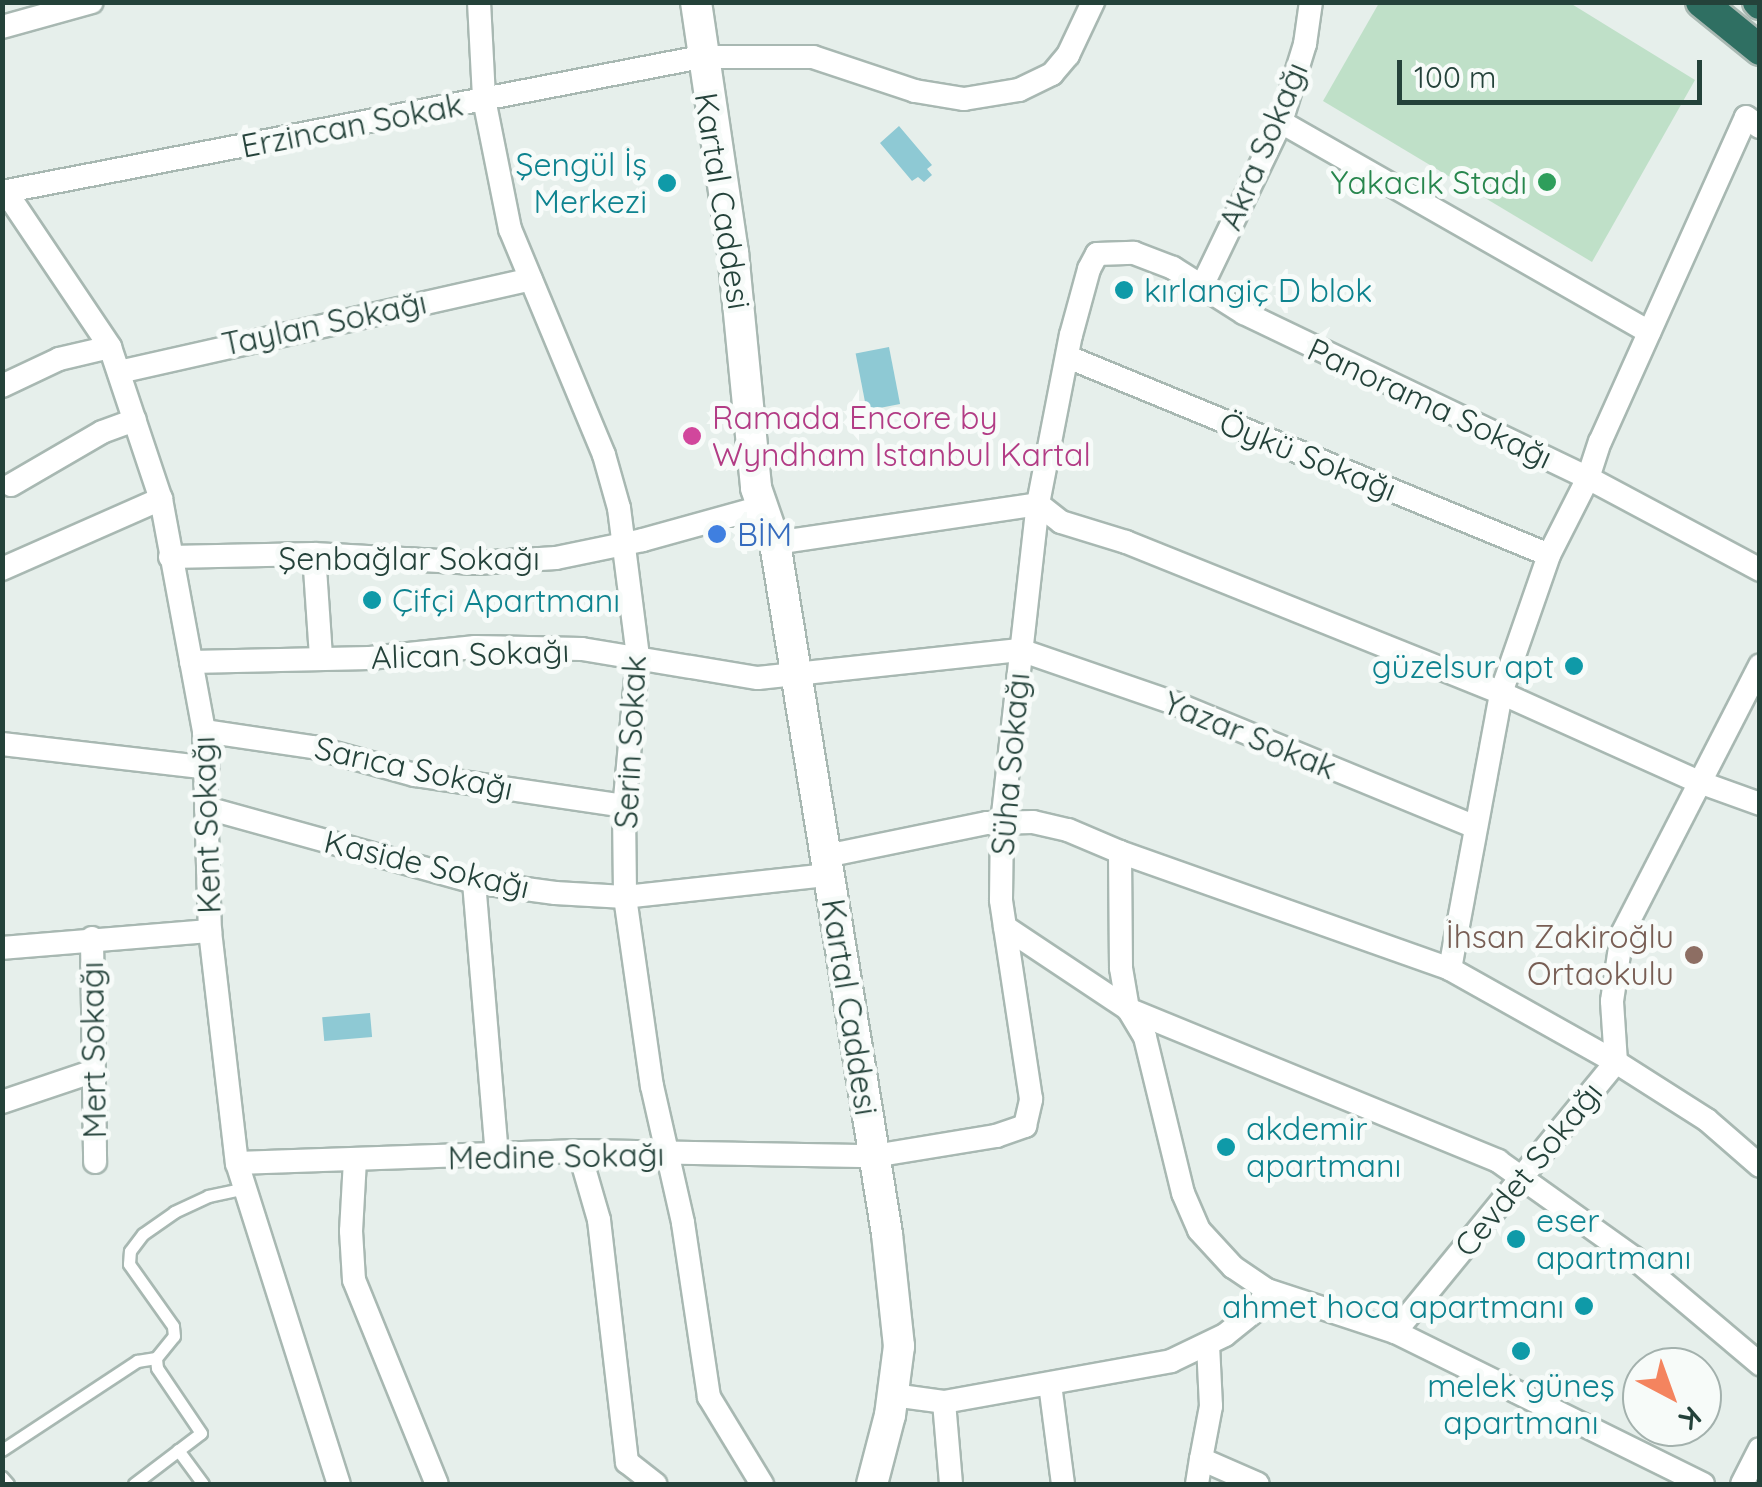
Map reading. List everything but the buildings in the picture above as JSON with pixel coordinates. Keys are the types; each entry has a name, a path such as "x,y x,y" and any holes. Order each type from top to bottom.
{"highway":[{"path":"1688,2 1755,46"},
{"path":"1700,2 1755,46"}],"main road":[{"name":"Kartal Caddesi","path":"696,2 750,399 762,426 774,483 770,526 874,1156 899,1346 893,1395 872,1484"}],"street":[{"path":"2,27 92,2"},
{"name":"Serin Sokak","path":"479,2 484,99 510,228 604,455 619,508 638,656 625,806 626,897 652,1086 670,1154 709,1397 762,1484"},
{"path":"701,57 813,57 915,91 964,99 1019,90 1052,74 1068,54 1093,2"},
{"name":"Akra Sokağı","path":"1202,286 1281,122 1305,44 1311,2"},
{"name":"Erzincan Sokak","path":"4,192 701,57"},
{"path":"1450,970 1501,693 1549,555 1588,478 1746,117 1760,127"},
{"path":"1281,122 1649,332"},
{"name":"Kent Sokağı","path":"4,192 110,347 161,500 204,731 210,931 237,1163 340,1484"},
{"name":"Panorama Sokağı","path":"1098,254 1134,253 1174,268 1244,314 1388,386 1588,478 1760,570"},
{"name":"Süha Sokağı","path":"874,1156 996,1136 1025,1126 1032,1099 1006,928 1002,822 1020,650 1036,554 1038,504 1089,269 1098,254"},
{"name":"Taylan Sokağı","path":"119,372 531,279"},
{"path":"2,386 60,359 110,347"},
{"name":"Öykü Sokağı","path":"1068,357 1549,555"},
{"path":"11,485 102,432 135,420"},
{"path":"2,569 161,500"},
{"path":"1038,504 1061,522 1126,542 1501,693 1700,782 1760,804"},
{"name":"Şenbağlar Sokağı","path":"170,557 314,554 476,563 556,558 621,545 770,526 1038,504"},
{"path":"314,554 321,658"},
{"name":"Alican Sokağı","path":"190,662 370,658 475,647 582,649 758,678 797,673 819,675 1020,650"},
{"name":"Yazar Sokak","path":"1020,650 1177,704 1476,827"},
{"name":"Cevdet Sokağı","path":"1395,1332 1616,1062 1612,1001 1622,934 1760,665"},
{"name":"Sarıca Sokağı","path":"204,731 313,747 415,775 625,806"},
{"path":"2,744 208,768"},
{"name":"Kaside Sokağı","path":"207,808 474,882 626,897 828,866 1002,822 1033,822 1068,830 1450,970 1616,1062 1706,1120 1760,1166"},
{"path":"1120,852 1121,968 1128,1009 1145,1037 1162,1122 1199,1230 1233,1268 1267,1290 1395,1332 1704,1484"},
{"path":"474,882 497,1157"},
{"path":"1006,928 1128,1009 1498,1161 1634,1258 1760,1364"},
{"path":"2,948 210,931"},
{"name":"Mert Sokağı","path":"92,938 95,1162"},
{"path":"2,1102 91,1072"},
{"path":"578,1151 599,1220 627,1462 655,1484"},
{"name":"Medine Sokağı","path":"237,1163 497,1157 578,1151 874,1156"},
{"path":"355,1160 351,1231 354,1280 437,1484"},
{"path":"893,1395 944,1402 1170,1361 1208,1344 1255,1311 1267,1290"},
{"path":"1197,1484 1211,1406 1208,1344"},
{"path":"1050,1384 1063,1484"},
{"path":"944,1402 951,1484"},
{"path":"1742,1484 1760,1449"},
{"path":"1200,1458 1258,1484"}],"lane":[{"path":"2,1450 137,1361 156,1358 174,1336 173,1326 129,1264 130,1251 142,1234 174,1212 208,1196 245,1188"},
{"path":"134,1484 201,1433 158,1368 156,1358"},
{"path":"178,1450 202,1484"},
{"path":"2,1478 8,1484"}],"green space":[{"name":"Yakacık Stadı","path":"1379,3 1570,3 1695,80 1592,262 1323,101"}],"water":[{"path":"899,126 932,165 927,169 932,175 924,182 918,177 912,181 880,143"},
{"path":"889,347 900,404 867,410 856,353"},
{"path":"370,1013 372,1037 324,1041 322,1017"}],"place":[{"name":"Yakacık Stadı","path":"1547,182"},
{"name":"Şengül İş Merkezi","path":"667,183"},
{"name":"kırlangiç D blok","path":"1124,290"},
{"name":"Ramada Encore by Wyndham Istanbul Kartal","path":"692,436"},
{"name":"BİM","path":"717,534"},
{"name":"Çifçi Apartmanı","path":"372,600"},
{"name":"güzelsur apt","path":"1574,666"},
{"name":"İhsan Zakiroğlu Ortaokulu","path":"1694,955"},
{"name":"akdemir apartmanı","path":"1226,1147"},
{"name":"eser apartmanı","path":"1516,1239"},
{"name":"ahmet hoca apartmanı","path":"1584,1306"},
{"name":"melek güneş apartmanı","path":"1521,1351"}]}
